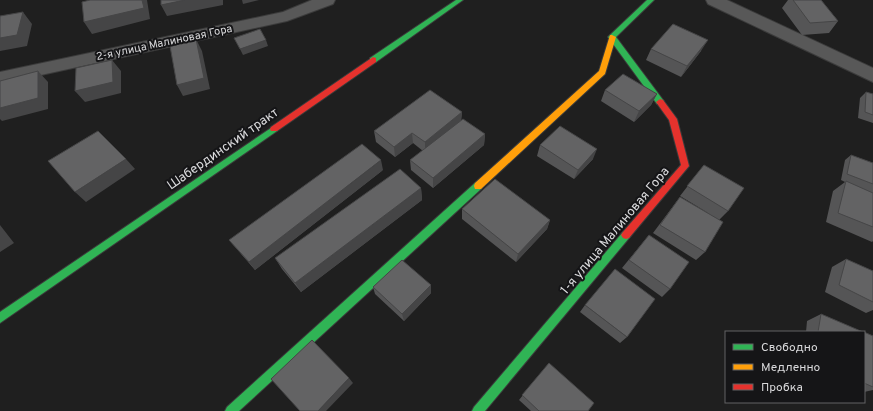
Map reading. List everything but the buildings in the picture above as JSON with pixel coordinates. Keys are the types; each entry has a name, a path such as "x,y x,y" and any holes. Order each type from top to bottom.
{"street":[{"name":"2-я улица Малиновая Гора","path":"0,78 287,16 327,0"},
{"name":"Шабердинский тракт","path":"0,318 460,0"},
{"path":"231,411 602,72 612,37 651,0"},
{"path":"714,0 873,76"},
{"name":"1-я улица Малиновая Гора","path":"478,411 685,166 673,119 612,37"}],"traffic: fast":[{"path":"373,60 460,0"},
{"path":"651,0 612,37 660,102"},
{"path":"0,318 274,129"},
{"path":"231,411 478,186"},
{"path":"478,411 626,235"}],"traffic: slow":[{"path":"478,186 602,72 612,37"}],"traffic: jam":[{"path":"274,129 373,60"},
{"path":"626,235 685,166 673,119 660,102"}]}
